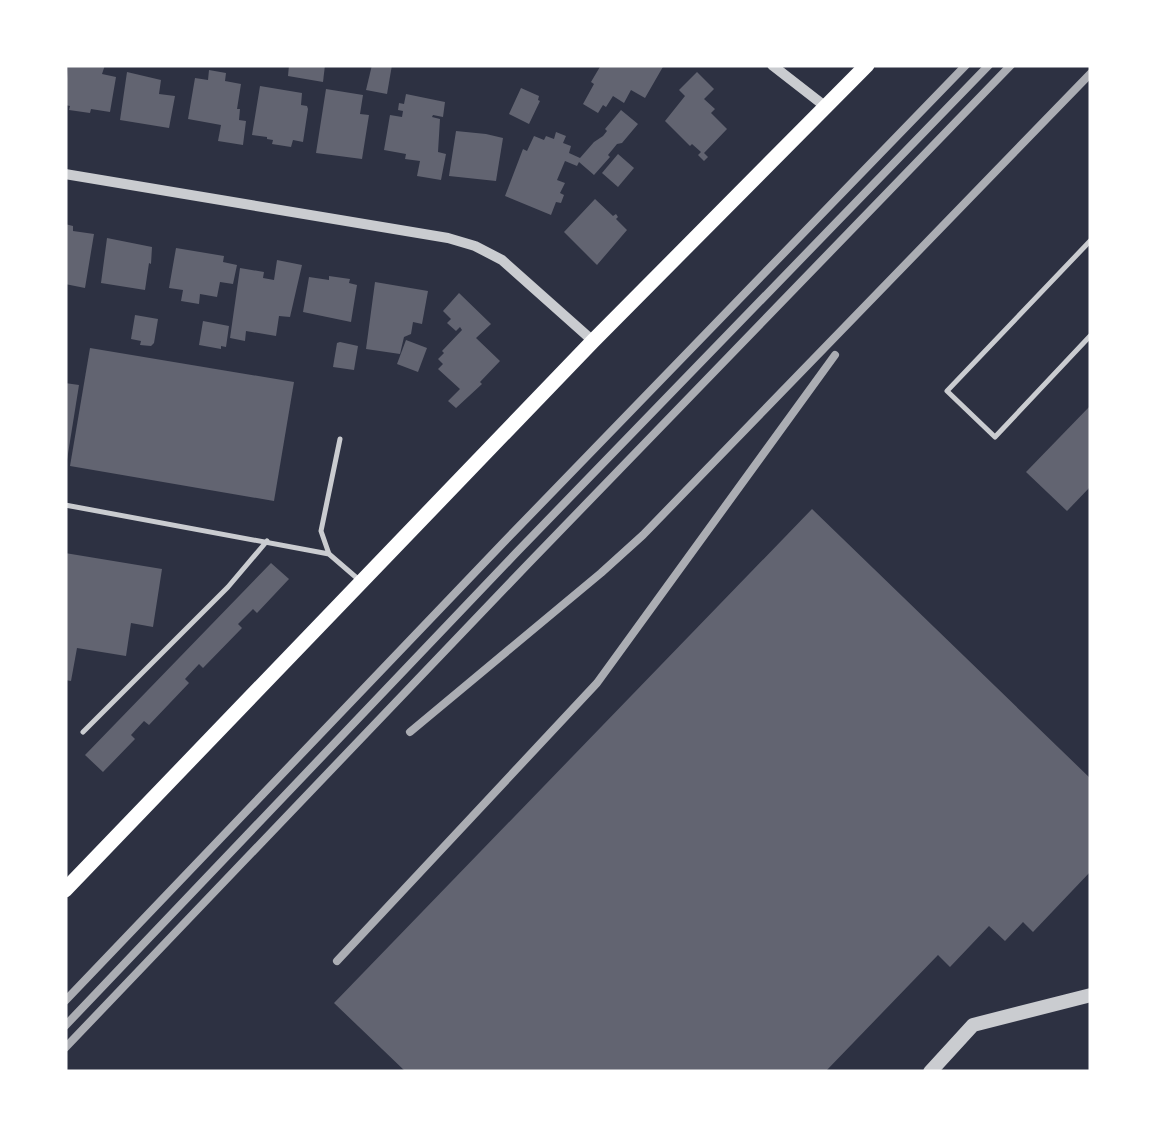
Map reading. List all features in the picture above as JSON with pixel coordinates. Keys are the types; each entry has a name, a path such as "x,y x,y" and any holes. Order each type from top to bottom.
{"main road":[{"path":"65,890 593,341 867,65"}],"street":[{"path":"772,65 826,107"},
{"path":"65,174 448,238 475,246 502,260 593,341"},
{"path":"930,1072 973,1025 1091,995"}],"lane":[{"path":"1091,240 947,390 995,436 1091,335"},
{"path":"340,439 321,532 329,554 361,582"},
{"path":"65,505 329,554"},
{"path":"83,732 228,587 268,541"}],"building":[{"path":"68,65 105,65 102,74 116,77 110,112 69,110 70,106 65,105"},
{"path":"289,65 325,65 323,82 288,76"},
{"path":"372,65 392,65 387,94 366,90"},
{"path":"601,65 664,65 645,98 631,90 624,103 613,96 598,113 583,104"},
{"path":"209,70 226,73 225,81 241,84 237,109 239,120 246,121 243,145 218,141 221,125 188,119 195,78 208,80"},
{"path":"127,72 161,80 159,94 175,96 169,128 120,120"},
{"path":"697,72 714,89 704,99 727,129 704,153 708,157 704,161 698,155 701,152 665,121 685,96 679,90"},
{"path":"260,86 302,93 301,105 308,109 303,142 293,140 291,147 252,135"},
{"path":"521,88 539,96 529,124 509,114"},
{"path":"326,89 363,95 360,114 369,115 362,159 316,153"},
{"path":"406,94 445,102 443,117 432,117 440,119 438,152 446,154 441,180 417,176 420,161 384,150 390,115 402,117 399,103 404,104"},
{"path":"621,110 638,124 594,175 579,162 577,166 565,161 557,180 565,183 560,193 564,195 551,215 505,196 523,149 527,151 534,136 554,139 556,132 566,136 563,143 571,146 569,153 580,158 603,136"},
{"path":"456,131 503,138 496,181 449,176"},
{"path":"618,154 634,168 618,187 602,173"},
{"path":"595,199 613,216 616,214 627,230 597,265 564,232"},
{"path":"65,224 73,226 73,231 94,234 85,288 65,284"},
{"path":"107,238 152,247 145,290 101,283"},
{"path":"176,248 224,256 223,262 237,265 233,284 220,282 217,297 200,294 199,304 181,301 183,290 169,288"},
{"path":"277,260 302,265 290,317 279,316 276,336 246,331 245,341 230,338 240,268 264,272 263,278 274,280"},
{"path":"329,276 350,279 349,283 357,285 351,322 303,312 309,277 329,280"},
{"path":"375,282 428,291 422,324 413,322 400,354 366,349"},
{"path":"459,293 491,324 476,338 500,361 456,408 448,401 460,389 438,369 443,364 438,359 462,330 460,327 456,331 447,323 451,319 443,311"},
{"path":"135,315 158,319 151,346 131,339"},
{"path":"203,321 229,326 226,347 199,345"},
{"path":"406,340 427,348 418,372 397,364"},
{"path":"340,342 358,346 354,370 333,367"},
{"path":"90,348 294,382 274,501 70,466"},
{"path":"65,383 79,385 67,460 65,459"},
{"path":"1091,405 1091,486 1067,511 1026,472"},
{"path":"812,509 1091,779 1091,871 1033,932 1023,922 1005,941 989,926 950,967 938,955 825,1072 406,1072 334,1003"},
{"path":"65,553 162,569 153,627 131,623 126,656 77,648 71,681 65,680"},
{"path":"271,563 289,579 257,613 253,609 238,624 242,628 203,668 199,664 185,679 189,683 149,725 144,721 131,735 135,739 103,772 85,755"}],"railway":[{"path":"65,1001 966,65"},
{"path":"65,1026 989,65"},
{"path":"65,1048 1011,65"},
{"path":"410,732 643,535 1091,73"},
{"path":"337,961 597,683 835,355"}]}
